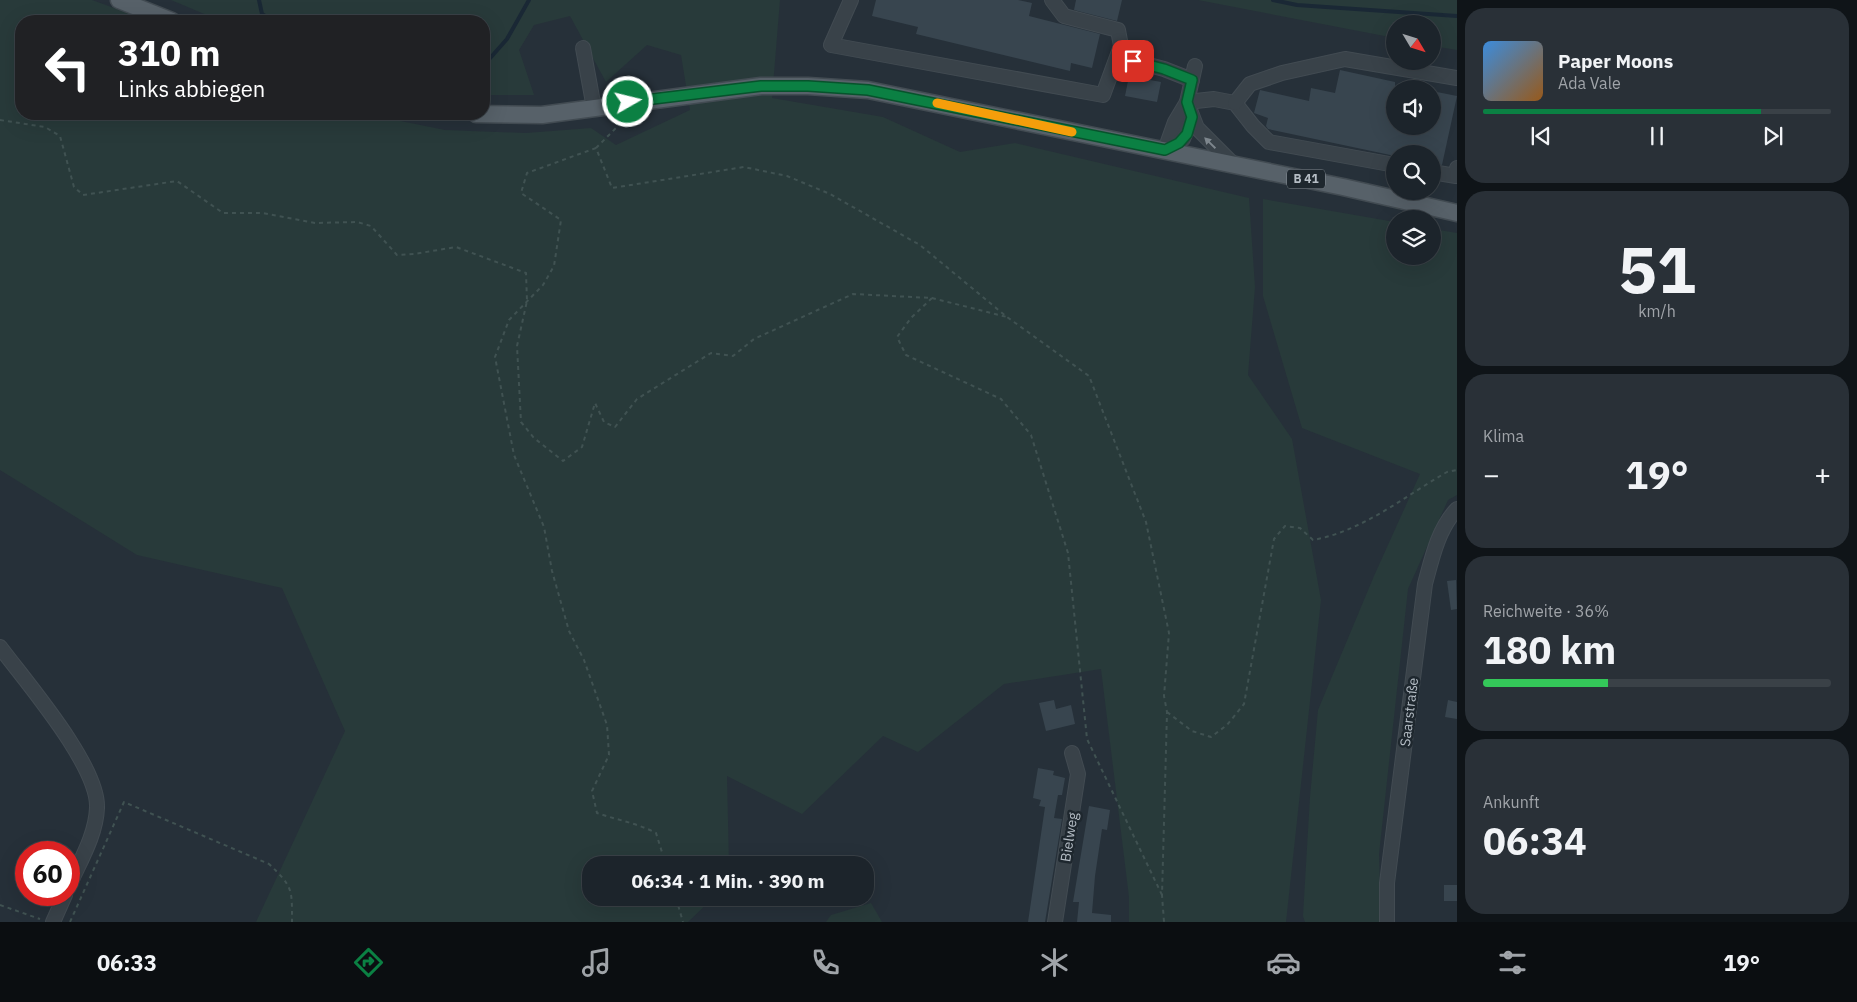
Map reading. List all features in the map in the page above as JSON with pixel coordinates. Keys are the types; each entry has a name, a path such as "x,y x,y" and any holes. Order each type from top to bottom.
{"main road":[{"path":"119,0 157,15"},
{"name":"B 41","path":"490,114 542,115 761,86 808,86 868,90 1233,164 1457,213"}],"street":[{"path":"851,0 830,45 1103,95 1121,46 1118,30 1064,16 1052,0"},
{"path":"583,48 594,108"},
{"path":"1118,57 1164,69 1192,80"},
{"path":"1235,103 1250,84 1282,73 1345,59 1457,78"},
{"path":"1165,150 1175,122 1187,102 1194,66"},
{"path":"1187,102 1214,100 1235,103 1268,142 1386,163"},
{"path":"1187,102 1192,117 1204,137 1233,164"},
{"path":"1165,150 1183,140 1192,117"},
{"path":"1441,174 1456,176 1457,168"},
{"name":"Saarstraße","path":"1387,922 1387,883 1425,584 1446,520 1457,509"},
{"path":"0,647 82,761 95,788 97,807 94,829 80,861"},
{"name":"Bielweg","path":"1056,922 1078,774 1072,753"},
{"path":"53,922 60,906"}],"path":[{"path":"645,100 596,148 527,173 521,193 561,220 554,266 543,285 509,320 495,357 514,455 544,527 552,571 568,632 584,660 607,725 609,754 592,791 597,813 616,820 642,825 656,833 663,856"},
{"path":"0,120 45,127 60,136 74,188 82,195 177,181 223,213 263,213 315,223 357,222 371,226 397,255 414,254 456,246 526,273 527,301 516,346 521,422 534,438 563,461 582,447 594,403 604,422 615,427 637,399 711,353 733,356 754,339 853,294 932,298 1007,317"},
{"path":"596,148 612,188 744,167 787,176 830,194 920,245 1007,317 1089,376 1146,522 1169,634 1164,696 1167,712 1162,895 1164,922"},
{"path":"932,298 911,318 897,338 906,355 1001,400 1031,436 1068,553 1087,739 1162,895"},
{"path":"1167,712 1192,732 1211,737 1227,725 1244,704 1274,539 1285,526 1300,528 1313,540 1323,538 1378,515 1447,472 1457,470"},
{"path":"70,922 124,802 269,864 285,880 292,891 292,922"},
{"path":"0,905 48,922"},
{"path":"678,906 683,922"}],"shaded area":[{"path":"0,0 92,0 133,15 15,15 15,120 396,120 445,130 526,133 591,128 616,145 690,110 681,55 647,45 606,82 570,16 534,25 519,50 534,95 490,95 490,15 207,15 171,0 780,0 772,98 883,117 960,152 1015,143 1249,198 1255,287 1248,375 1292,439 1321,600 1286,922 1129,922 1129,897 1101,669 1004,684 918,752 883,736 802,814 727,776 729,856 582,856 582,906 705,906 688,922 256,922 345,731 282,588 137,555 0,470"},
{"path":"1198,0 1457,0 1457,50 1441,47 1441,15 1386,15 1386,36"},
{"path":"1263,199 1386,220 1386,265 1441,265 1441,230 1457,233 1457,495 1448,500 1408,589 1379,854 1381,922 1305,922 1303,916 1310,797 1318,710 1374,576 1420,474 1302,428 1263,296"},
{"path":"861,906 873,906 882,922 826,922 831,915"}],"building":[{"path":"876,0 1018,0 1032,3 1029,16 1100,34 1092,68 1071,63 1070,71 916,34 918,27 872,16"},
{"path":"1076,0 1122,0 1117,21 1074,10"},
{"path":"1340,70 1386,80 1386,135 1441,135 1441,93 1457,96 1442,165 1441,145 1386,145 1386,154 1268,129 1266,126 1268,118 1254,113 1260,90 1309,101 1311,88 1335,93"},
{"path":"1129,76 1161,82 1157,102 1125,96"},
{"path":"1456,580 1457,609 1451,610 1447,581"},
{"path":"1054,700 1056,709 1071,705 1075,724 1046,731 1039,703"},
{"path":"1448,700 1457,702 1457,719 1445,717"},
{"path":"1038,768 1054,771 1053,775 1065,778 1062,795 1058,795 1054,818 1062,819 1045,922 1028,922 1045,807 1039,806 1041,800 1033,798"},
{"path":"1089,806 1110,810 1107,830 1102,829 1092,913 1111,915 1111,922 1077,922 1079,902 1073,902"},
{"path":"1444,885 1457,885 1457,901 1444,901"}],"waterway":[{"path":"259,0 264,15"},
{"path":"490,58 507,39 529,0"},
{"path":"1273,0 1297,5 1457,16"}],"slow traffic":[{"path":"937,103 1072,132"}],"route":[{"path":"628,102 761,86 808,86 868,90 1165,150 1173,147 1183,140 1187,134 1192,117 1187,102 1192,80 1164,69 1133,61"}]}
